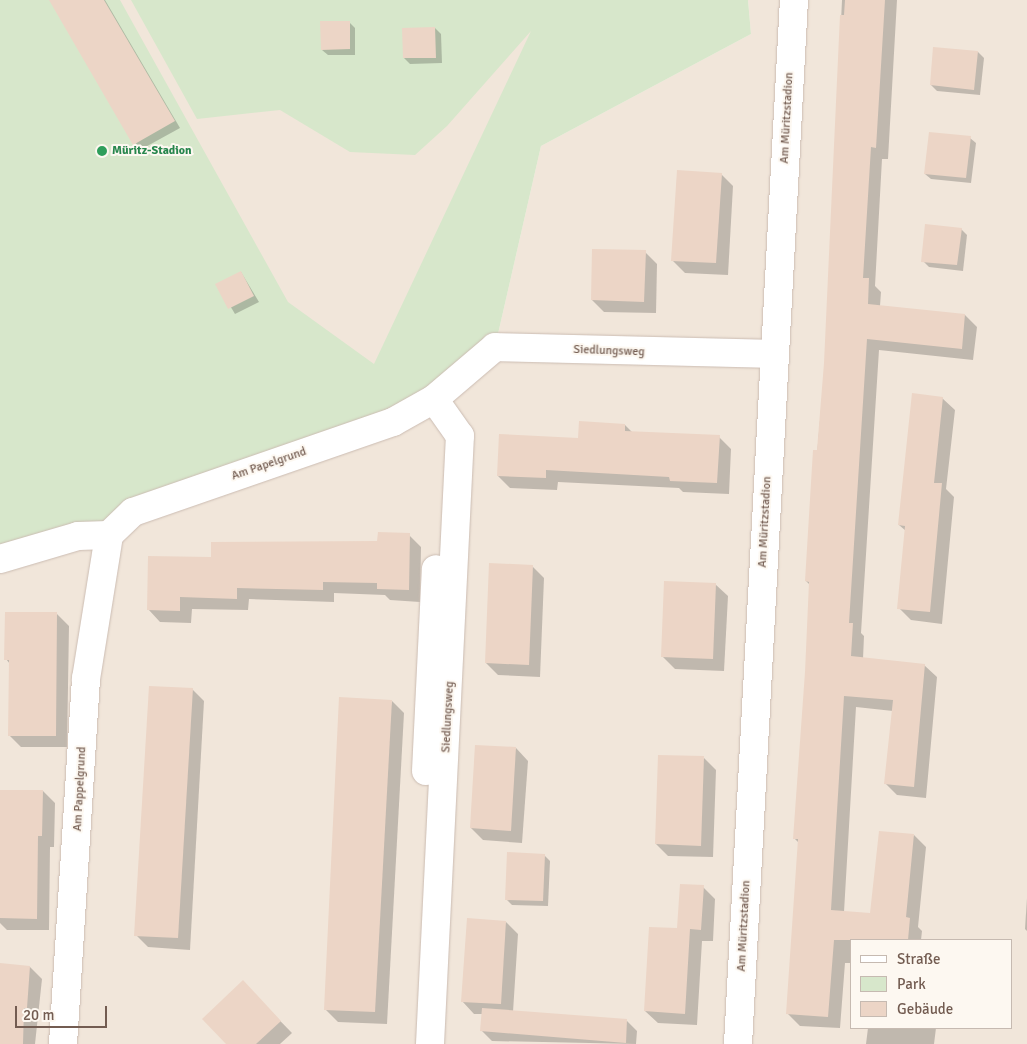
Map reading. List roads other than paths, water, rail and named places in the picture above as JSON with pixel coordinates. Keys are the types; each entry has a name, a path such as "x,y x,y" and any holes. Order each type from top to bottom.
{"street":[{"name":"Am Müritzstadion","path":"738,1044 773,354 794,0"},
{"name":"Siedlungsweg","path":"434,399 495,347 773,354"},
{"name":"Siedlungsweg","path":"412,1044 442,447 434,399"},
{"name":"Siedlungsweg","path":"430,1044 460,436 434,399"},
{"name":"Am Papelgrund","path":"109,535 133,512 393,422 434,399"},
{"path":"0,559 78,536 109,535"},
{"name":"Am Pappelgrund","path":"63,1044 86,679 109,535"}],"place":[{"name":"Müritz-Stadion","path":"102,151"}]}
